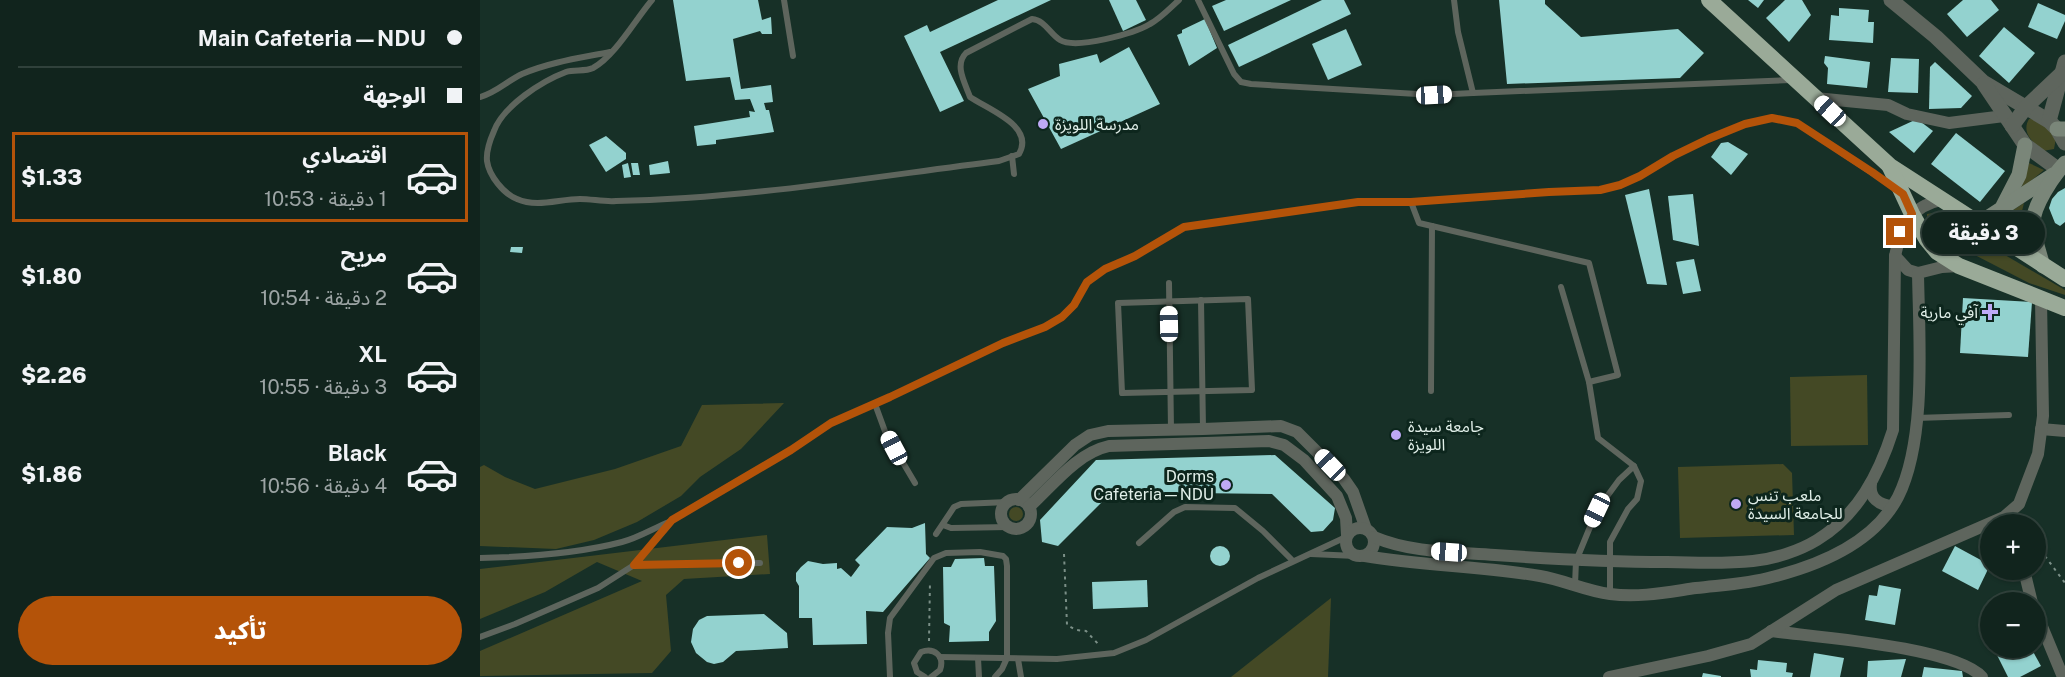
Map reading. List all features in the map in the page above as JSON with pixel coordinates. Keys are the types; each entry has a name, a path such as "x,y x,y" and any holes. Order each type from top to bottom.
{"highway":[{"path":"1709,0 1890,166 2065,279"},
{"path":"1890,166 1912,214 1937,252 1959,266 2065,308"}],"main road":[{"path":"2001,210 2019,175 2025,145"},
{"path":"1978,224 2060,169"},
{"path":"2043,266 2033,224 2034,212 2060,169"}],"street":[{"path":"1892,0 1905,7 1983,82 2057,127 2065,143"},
{"path":"1815,98 1888,105 1907,114 1949,123 2008,121 2026,107 2063,68"},
{"path":"2057,127 2063,68"},
{"path":"1983,82 2025,145 2060,169"},
{"path":"1347,536 1356,528 1390,544 1428,550 1576,561 1725,563 1755,561 1787,554 1817,540 1841,521 1871,484 1885,454 1893,430 1895,256 1900,232 1912,214 1941,200"},
{"path":"1895,256 1908,270 1918,273 1942,267 1959,266"},
{"path":"1019,503 1031,513 1027,525 1016,529 1005,524 1002,515 1004,506 1019,503 1095,449 1109,446 1269,441 1284,445 1304,460 1337,496 1346,518 1346,545 1349,552 1360,556 1542,576 1610,594 1643,595 1771,578 1812,564 1855,544 1876,526 1892,506 1907,473 1914,446 1919,359 1918,273"},
{"path":"2012,514 2019,504 2038,454 2043,416 2041,300"},
{"path":"1019,503 1075,445 1090,435 1108,431 1281,426 1297,432 1344,479 1353,492 1374,548 1360,556"},
{"path":"2041,429 2065,431"},
{"path":"1871,484 1870,492 1873,498 1883,506 1892,506"},
{"path":"1609,677 1626,676 1751,644 1836,590 1980,532"},
{"path":"1771,631 1883,645 1950,659 1971,668 1982,677"},
{"path":"2046,636 2063,677"}],"lane":[{"path":"652,0 632,24 622,42 592,68 567,71 513,104 495,128 488,148 487,162 504,191 516,199 530,203 576,199 613,201 745,194 999,161 1018,154 1022,148 1023,138 1016,126 970,97 960,58 1032,19 1038,19 1060,40 1073,43 1137,31 1153,23 1179,0"},
{"path":"784,0 793,56"},
{"path":"1198,0 1234,74 1241,82 1251,84 1412,94 1795,80"},
{"path":"1454,0 1458,32 1473,93"},
{"path":"480,97 488,95 519,76 550,63 611,52"},
{"path":"480,558 524,557 624,542 672,520 791,450 831,423 1003,343 1045,327 1062,317 1074,305 1087,282 1105,269 1135,256 1184,227 1358,202 1411,202 1600,190 1620,185 1640,176 1708,139 1745,124 1772,118 1797,123 1903,194"},
{"path":"1012,156 1014,174"},
{"path":"1411,202 1419,223 1589,263 1618,375 1588,382"},
{"path":"1431,390 1432,226"},
{"path":"1169,283 1171,430"},
{"path":"1561,287 1588,382 1598,438 1634,466 1641,481 1637,499 1628,509 1610,542 1610,594"},
{"path":"1248,299 1252,390 1122,393 1118,303 1201,300 1248,299"},
{"path":"1201,300 1203,429"},
{"path":"875,404 886,434 915,483"},
{"path":"1917,418 2008,415"},
{"path":"1575,586 1576,561 1597,510 1619,480 1634,466"},
{"path":"936,534 954,507 961,504 1019,503"},
{"path":"1139,543 1174,512 1185,507 1235,508 1263,531 1293,561"},
{"path":"480,637 598,588 634,565 672,520"},
{"path":"943,525 951,528 1009,527"},
{"path":"925,677 917,672 914,663 917,655 929,650 940,657 1018,659 1057,659 1114,653 1146,640 1293,561 1347,536"},
{"path":"890,677 888,633 890,618 934,558 946,553 980,552 1003,556 1006,559 1007,658 995,677"},
{"path":"1308,554 1360,556"},
{"path":"634,565 760,563"},
{"path":"931,677 942,666 940,657"},
{"path":"978,658 979,677"},
{"path":"1018,659 1020,677"}],"path":[{"path":"1064,554 1067,625 1086,631 1107,654"},
{"path":"2046,557 2065,583"},
{"path":"929,650 930,563"}],"green space":[{"path":"2035,118 2041,121 2056,138 2054,149 2043,151 2029,137 2027,124 2029,119"},
{"path":"2029,163 2044,170 2021,189"},
{"path":"2024,203 2017,231 1999,219"},
{"path":"1933,213 2065,290 2065,295 2029,283 1940,237 1927,221 1927,214"},
{"path":"1867,375 1868,445 1791,446 1790,377"},
{"path":"784,403 741,449 700,477 681,496 637,522 594,540 556,549 480,546 480,467 484,465 505,477 535,489 615,469 681,446 702,405"},
{"name":"ملعب تنس للجامعة السيدة","path":"1783,464 1792,473 1794,535 1680,538 1678,467"},
{"path":"1013,507 1019,507 1023,514 1019,521 1013,521 1009,517 1009,511"},
{"path":"767,535 770,574 684,579 666,595 671,651 652,673 480,676 480,651 642,581 597,562 545,592 480,619 480,569"},
{"path":"1331,598 1328,677 1231,677"}],"building":[{"path":"673,0 758,0 762,20 771,17 772,34 762,34 760,31 733,39 741,89 771,85 773,102 764,103 766,110 769,110 774,132 716,140 716,144 697,146 694,126 750,117 749,111 755,112 750,99 735,100 730,77 686,81"},
{"path":"998,0 1051,0 940,52 964,101 940,112 904,36 927,25 930,32"},
{"path":"1109,0 1136,0 1146,20 1123,31"},
{"path":"1226,0 1291,0 1224,31 1212,6"},
{"path":"1322,0 1344,0 1351,14 1239,67 1228,45"},
{"path":"1499,0 1545,0 1545,4 1581,37 1678,29 1704,53 1680,78 1507,84"},
{"path":"1748,0 1764,0 1758,8"},
{"path":"1785,0 1802,0 1811,15 1789,42 1766,18"},
{"path":"1963,0 1991,0 1999,10 1967,37 1947,14"},
{"path":"2038,3 2065,15 2065,21 2057,39 2028,27"},
{"path":"1839,8 1869,10 1868,22 1874,22 1873,43 1829,40 1831,15 1839,16"},
{"path":"1205,19 1217,48 1189,66 1177,35 1182,33 1182,30"},
{"path":"2004,27 2035,53 2009,83 1979,56"},
{"path":"1346,29 1362,65 1328,80 1312,44"},
{"path":"1129,47 1160,104 1061,149 1028,89 1060,76 1059,64 1097,54 1100,63"},
{"path":"1825,56 1870,62 1867,88 1827,84 1828,68 1824,63"},
{"path":"1891,58 1919,59 1918,93 1888,92"},
{"path":"1935,62 1972,96 1961,108 1929,109 1930,67"},
{"path":"1917,119 1933,131 1914,153 1889,132"},
{"path":"1956,133 2005,171 1980,202 1931,164"},
{"path":"606,136 626,153 626,159 606,172 589,145"},
{"path":"1728,142 1748,154 1731,175 1711,157 1721,143"},
{"path":"668,161 670,173 650,175 649,165"},
{"path":"628,163 631,177 624,178 622,165"},
{"path":"631,163 638,163 640,175 633,175"},
{"path":"2065,188 2065,222 2060,226 2055,223 2049,208 2052,199"},
{"path":"1649,189 1667,285 1647,284 1625,195"},
{"path":"1693,194 1699,246 1673,240 1668,196"},
{"path":"511,247 523,247 522,253 510,252"},
{"path":"1694,259 1701,291 1683,294 1676,262"},
{"path":"1963,298 2032,302 2028,357 1960,353"},
{"path":"1275,455 1335,508 1333,520 1323,531 1311,532 1272,494 1112,492 1058,546 1042,542 1040,520 1096,460"},
{"path":"925,523 926,554 930,558 883,612 866,611 867,644 813,645 812,618 799,618 799,586 796,573 801,567 808,561 823,564 837,563 837,569 841,568 851,577 860,565 855,560 887,527 912,528"},
{"path":"1220,546 1227,549 1230,556 1227,563 1220,566 1213,563 1210,556 1213,549"},
{"path":"1955,546 1980,560 1980,580 1983,580 1978,590 1942,571"},
{"path":"984,558 985,566 994,566 996,621 989,632 989,641 949,642 950,626 944,623 943,567 951,567 955,559"},
{"path":"1147,580 1148,607 1093,609 1092,582"},
{"path":"1879,585 1901,589 1895,625 1865,620 1869,595 1877,596"},
{"path":"764,614 787,633 788,648 736,651 723,662 714,664 707,662 696,653 691,642 693,629 699,620 707,616"},
{"path":"1814,653 1844,658 1840,677 1810,677"},
{"path":"1998,658 2037,658 2041,666 2020,677 2008,677"},
{"path":"1906,659 1901,677 1867,677 1868,661"},
{"path":"1758,660 1787,663 1786,672 1793,673 1792,677 1751,677 1750,669 1757,670"},
{"path":"1924,667 1962,671 1963,677 1922,677"},
{"path":"1703,673 1721,676 1721,677 1702,677"}],"place":[{"name":"مدرسة اللويزة","path":"1043,124"},
{"name":"آفي مارية","path":"1990,312"},
{"name":"جامعة سيدة اللويزة","path":"1396,435"},
{"name":"Dorms Cafeteria—NDU","path":"1226,485"},
{"name":"ملعب تنس للجامعة السيدة","path":"1736,504"}],"route":[{"path":"739,563 634,565 672,520 791,450 831,423 1003,343 1045,327 1062,317 1074,305 1087,282 1105,269 1135,256 1184,227 1315,210 1358,202 1411,202 1600,190 1620,185 1640,176 1708,139 1745,124 1772,118 1797,123 1903,194 1912,214 1900,232"}]}
